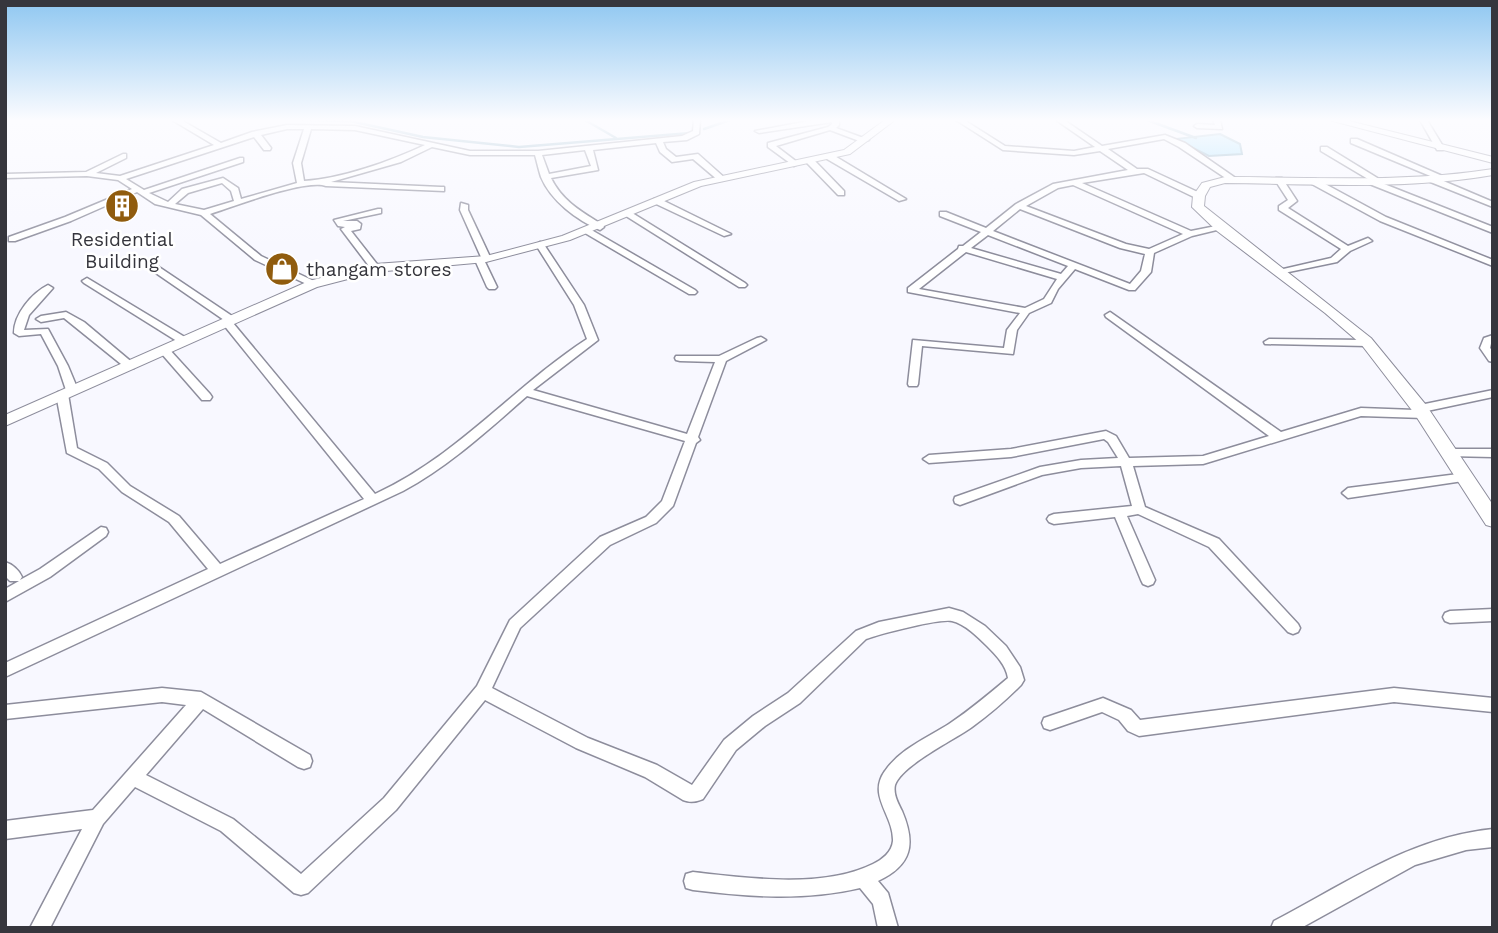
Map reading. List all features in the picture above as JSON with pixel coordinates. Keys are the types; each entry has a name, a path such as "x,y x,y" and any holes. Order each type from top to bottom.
{"main road":[{"path":"1493,172 1437,179 1373,181 1233,179 1206,185 1199,195 1198,207 1368,343 1451,453 1493,520"}],"street":[{"path":"87,174 109,164"},
{"path":"5,176 87,174 120,178 162,164"},
{"path":"12,239 139,191 228,164"},
{"path":"297,164 300,184"},
{"path":"319,183 383,164"},
{"path":"541,164 553,194 564,205 594,229 692,292"},
{"path":"545,177 595,168 593,164"},
{"path":"704,164 722,179"},
{"path":"5,421 313,284 375,268 483,260 594,229 698,184 794,164"},
{"path":"812,164 841,193"},
{"path":"841,164 902,200"},
{"path":"1124,164 1135,171"},
{"path":"1209,164 1233,179"},
{"path":"1346,164 1373,181 1493,230"},
{"path":"1403,164 1493,205"},
{"path":"1026,311 911,290 1019,206 1056,186 1145,171 1199,195"},
{"path":"120,178 139,191 169,205 204,213 258,258 313,284"},
{"path":"169,205 185,191 223,180 235,190 238,202"},
{"path":"1279,180 1293,201 1282,208 1348,249"},
{"path":"1314,181 1383,219 1493,263"},
{"path":"1074,183 1190,234"},
{"path":"204,213 300,184 441,189"},
{"path":"657,201 727,234"},
{"path":"464,205 492,287"},
{"path":"1019,206 1123,246 1150,253 1190,234 1221,228"},
{"path":"375,268 345,229 357,227 358,224 341,224 338,220 378,211"},
{"path":"629,214 742,285"},
{"path":"943,214 1132,288 1146,272 1150,253"},
{"path":"1282,272 1334,260 1348,249 1367,241"},
{"path":"5,670 389,494 453,453 569,354 593,340 579,305 540,245"},
{"path":"962,248 1063,278"},
{"path":"153,267 229,321 373,501"},
{"path":"913,384 918,342 1009,352 1012,330 1026,311 1048,301 1073,267"},
{"path":"87,281 184,341"},
{"path":"48,288 21,317 18,324 19,333 44,331 63,366 71,450 103,466 126,489 174,519 218,571"},
{"path":"41,319 66,315 130,366"},
{"path":"1110,315 1279,437"},
{"path":"1493,338 1488,340 1485,348 1493,359"},
{"path":"680,358 721,359 761,340"},
{"path":"1269,342 1368,343"},
{"path":"164,351 206,397"},
{"path":"134,778 227,825 301,886 390,804 482,691 515,624 605,541 651,520 668,503 694,439 721,359"},
{"path":"526,392 694,439"},
{"path":"960,500 1040,471 1082,464 1203,460 1361,412 1422,412 1493,393"},
{"path":"929,460 1011,453 1106,435 1112,439 1126,462 1138,509"},
{"path":"1451,453 1493,453"},
{"path":"1348,493 1466,477"},
{"path":"1054,519 1120,514 1138,509 1214,543 1293,628"},
{"path":"1120,514 1148,580"},
{"path":"5,596 45,573 101,532"},
{"path":"482,691 582,743 650,771 689,794 697,793 730,745 759,721 794,698 861,635 879,628 949,614 961,616 1010,659 1018,671 1016,680 958,728 909,759 890,776 886,793 902,829 899,851 890,864 864,878 825,888 762,890 694,881"},
{"path":"1450,617 1493,615"},
{"path":"5,712 162,695 201,699 304,761"},
{"path":"1050,723 1103,705 1125,715 1133,726 1139,728 1394,695 1493,705"},
{"path":"40,928 97,818 201,699"},
{"path":"5,830 97,818"},
{"path":"1282,928 1397,865 1443,847 1493,838"},
{"path":"864,878 881,900 888,928"}],"place":[{"name":"Residential Building","path":"122,206"},
{"name":"thangam stores","path":"282,269"}]}
